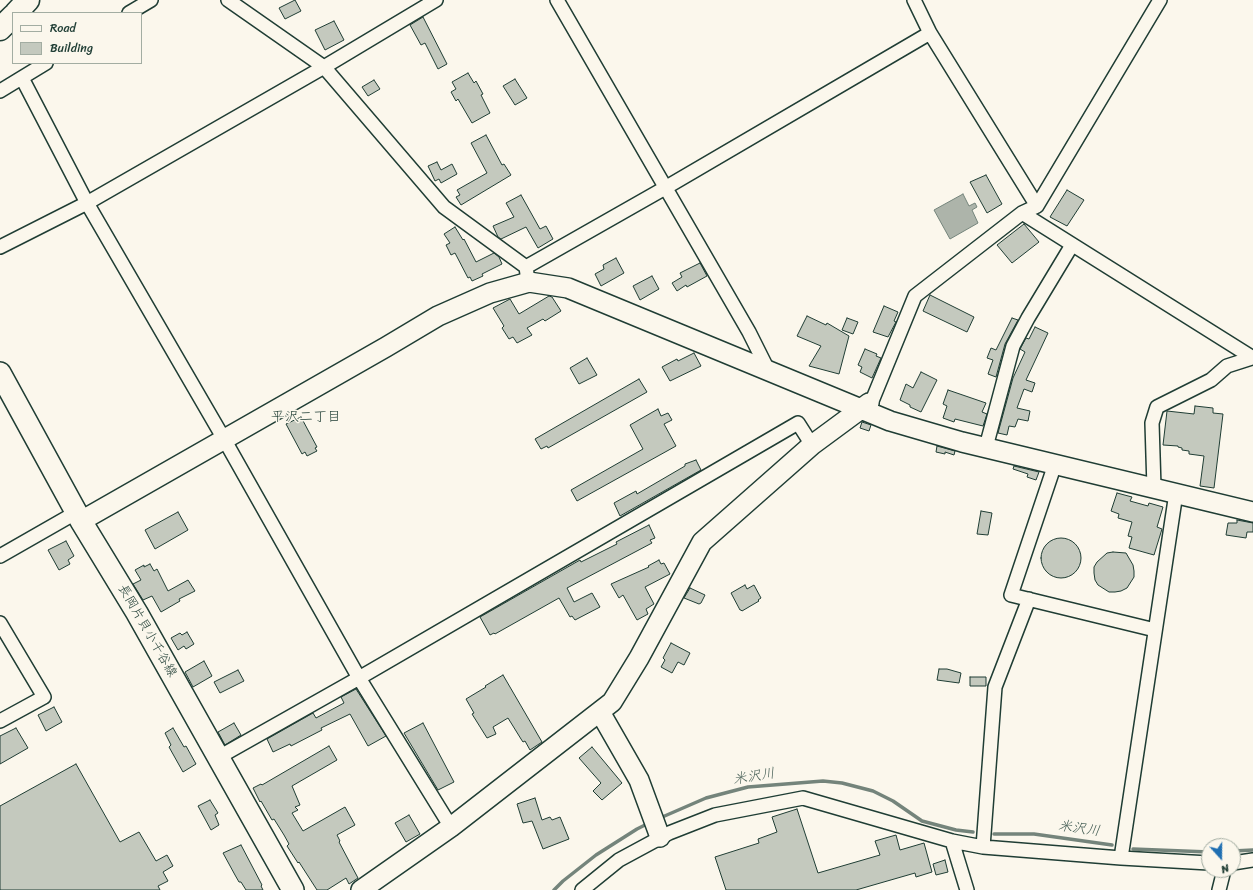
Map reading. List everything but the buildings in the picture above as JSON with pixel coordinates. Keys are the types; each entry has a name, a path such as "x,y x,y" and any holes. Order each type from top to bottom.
{"highway":[{"path":"17,12 28,0"},
{"path":"0,29 12,17"}],"main road":[{"path":"79,516 224,439 438,316 527,275 568,288 769,372 866,405 890,421 986,447 1253,512"},
{"name":"長岡片貝小千谷線","path":"0,373 79,516 137,613 293,890"},
{"path":"361,890 451,827 612,702 639,658 702,542 812,445 866,405"},
{"path":"600,712 638,780 660,837"}],"street":[{"path":"131,12 151,0"},
{"path":"228,0 324,67 444,207 527,275 665,188 930,33"},
{"path":"0,247 87,203 324,67 436,0"},
{"path":"557,0 749,332 769,372"},
{"path":"914,0 930,33 1036,206"},
{"path":"866,405 915,296 1022,213 1036,206 1160,0"},
{"path":"0,91 44,64"},
{"path":"22,78 87,203 224,439 359,678 451,827"},
{"path":"1022,213 1252,358"},
{"path":"986,447 1013,346 1072,245"},
{"path":"1154,488 1152,423 1157,408 1211,380 1227,366 1252,358"},
{"path":"219,757 359,678 798,423 812,445"},
{"path":"1055,464 1011,595 1155,630"},
{"path":"1121,858 1176,493"},
{"path":"0,556 79,516"},
{"path":"983,847 995,686 1029,599"},
{"path":"0,623 44,697 0,721"},
{"path":"582,890 619,860 669,833 715,815 803,798 952,841 983,847 1201,863"},
{"path":"952,841 967,890"},
{"path":"1241,862 1253,860"},
{"path":"1219,890 1222,878"}],"shaded area":[{"path":"963,194 969,206 975,203 977,207 972,210 978,223 950,239 934,210"}],"waterway":[{"name":"米沢川","path":"660,818 706,798 748,787 823,781 842,783 873,791 893,801 922,821 956,830 973,832"},
{"name":"米沢川","path":"554,890 596,855 649,823"},
{"name":"米沢川","path":"994,834 1034,834 1112,845"},
{"name":"米沢川","path":"1133,849 1201,852"},
{"name":"米沢川","path":"1241,851 1253,850"}],"district":[{"name":"平沢二丁目","path":"306,417"}]}
